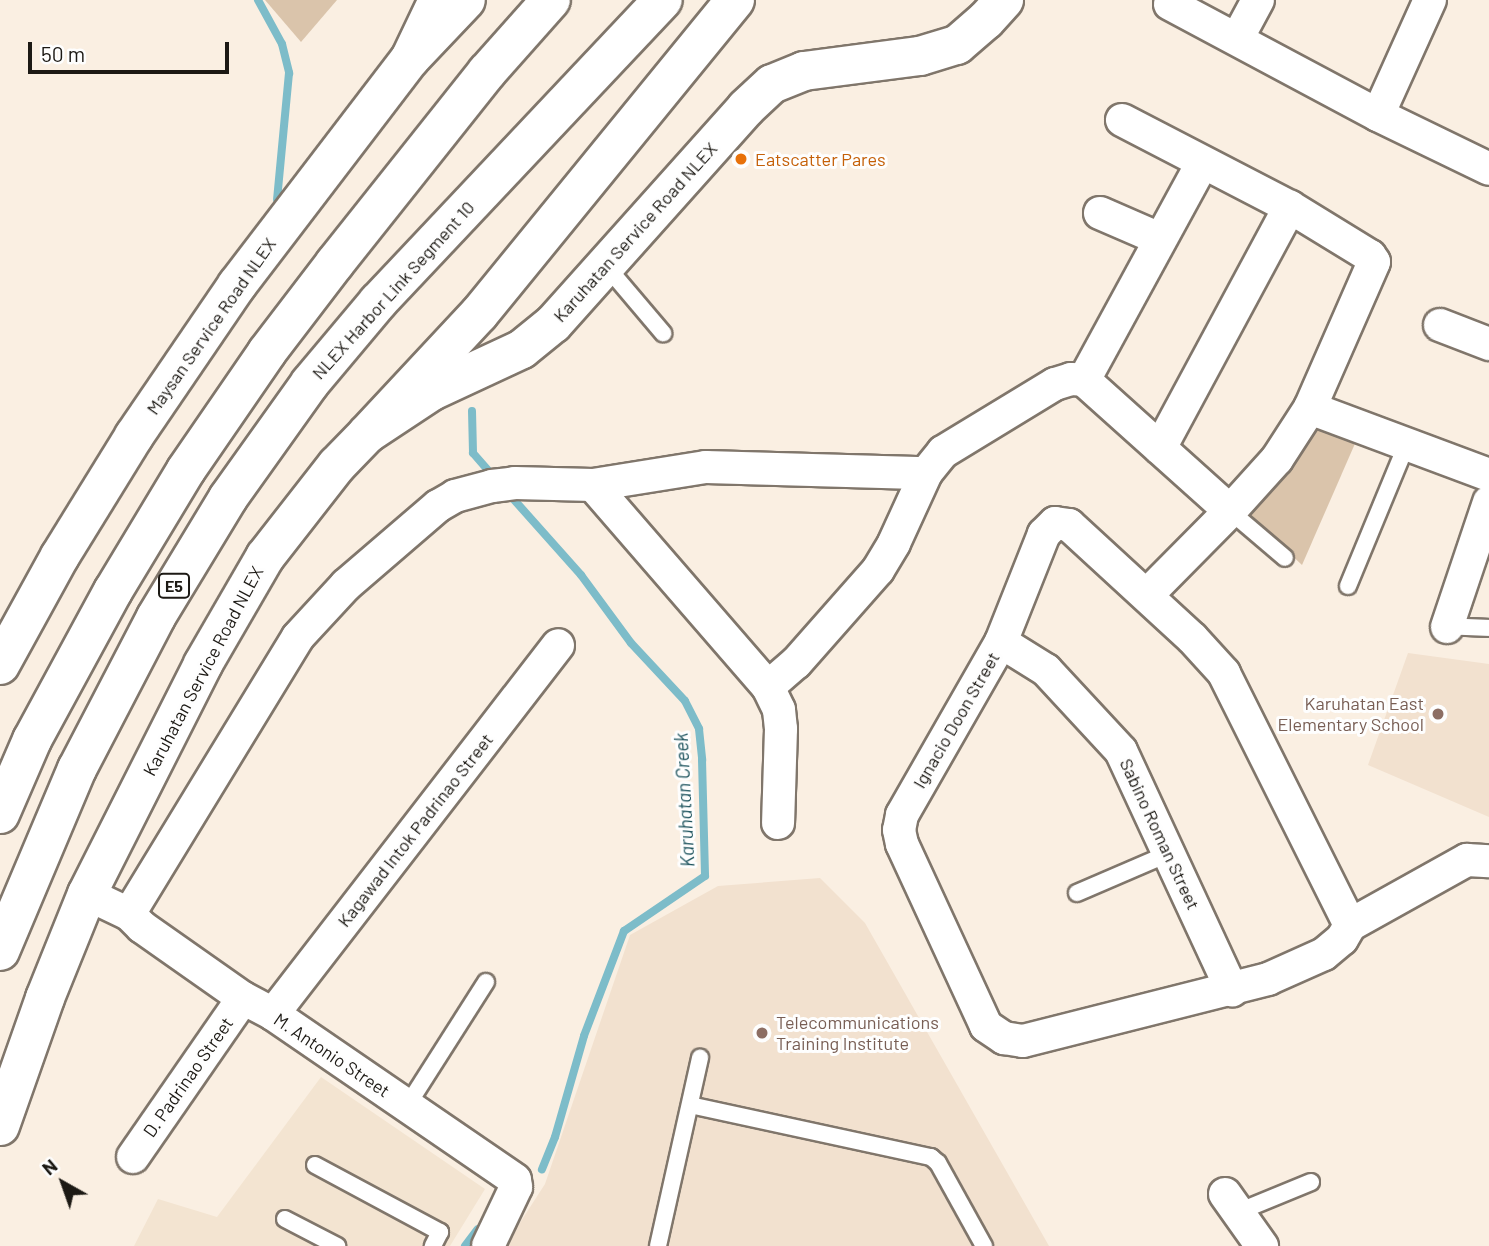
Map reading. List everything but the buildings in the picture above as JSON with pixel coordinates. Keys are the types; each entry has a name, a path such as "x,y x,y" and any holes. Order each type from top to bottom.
{"main road":[{"name":"Maysan Service Road NLEX","path":"0,665 60,556 134,436 237,285 410,59 438,0"},
{"path":"410,59 466,0"},
{"path":"0,814 32,740 113,591 187,470 267,352 335,263 487,72 551,0"},
{"name":"NLEX Harbor Link Segment 10","path":"0,951 76,769 156,617 236,488 310,383 378,302 663,0"},
{"path":"367,434 479,314 735,0"},
{"name":"Karuhatan Service Road NLEX","path":"0,1126 45,998 87,894 203,664 265,557 307,499 367,434 432,391 522,349 553,324 607,267 746,108 772,84 804,71 920,56 957,45 986,20 1003,0"}],"street":[{"path":"1237,40 1258,0"},
{"path":"1378,116 1430,0"},
{"path":"1170,4 1378,116 1489,169"},
{"path":"1122,120 1202,164 1290,207 1370,256 1374,262 1310,408 1277,458 1230,512 1147,595"},
{"path":"1084,380 1202,164"},
{"path":"1160,448 1290,207"},
{"path":"1100,213 1160,239"},
{"path":"1440,325 1489,344"},
{"path":"768,687 796,663 878,570 894,543 926,473 943,452 1055,384 1071,379 1084,380 1230,512"},
{"path":"1310,408 1489,475"},
{"path":"129,914 298,637 346,585 438,506 455,496 504,484 593,485 706,467 926,473"},
{"path":"593,485 768,687 779,710 781,729 778,823"},
{"path":"1442,626 1489,502"},
{"name":"Ignacio Doon Street","path":"1350,925 1224,673 1147,595 1069,525 1055,523 1044,534 1001,642 902,815 899,830 902,844 986,1026 1004,1038 1023,1041 1268,979 1324,954 1342,939 1350,925 1467,860 1489,861"},
{"name":"Sabino Roman Street","path":"1001,642 1046,670 1121,751 1232,990"},
{"name":"Kagawad Intok Padrinao Street","path":"273,1014 558,645"},
{"name":"M. Antonio Street","path":"87,894 129,914 142,927 243,998 273,1014 515,1180 516,1187 488,1246"},
{"name":"D. Padrinao Street","path":"133,1157 243,998"},
{"path":"1232,1203 1262,1246"}],"lane":[{"path":"607,267 663,333"},
{"path":"1348,586 1406,446"},
{"path":"1230,512 1285,558"},
{"path":"1442,626 1489,628"},
{"path":"1077,893 1170,853"},
{"path":"407,1106 486,982"},
{"path":"658,1246 700,1058"},
{"path":"690,1105 931,1157 938,1163 984,1246"},
{"path":"315,1165 440,1231 433,1246"},
{"path":"1232,1203 1311,1182"},
{"path":"285,1219 337,1246"}],"shaded area":[{"path":"265,0 337,0 301,42"},
{"path":"1322,421 1357,439 1302,565 1249,515"},
{"name":"Karuhatan East Elementary School","path":"1408,653 1489,664 1489,817 1368,765"},
{"name":"Telecommunications Training Institute","path":"820,878 865,923 1049,1246 505,1246 545,1184 630,935 718,886"},
{"path":"321,1077 485,1189 450,1246 134,1246 158,1199 217,1217"}],"waterway":[{"name":"Karuhatan Creek","path":"258,0 282,44 289,73 277,199"},
{"name":"Karuhatan Creek","path":"472,411 473,453 495,478"},
{"name":"Karuhatan Creek","path":"508,493 581,575 631,643 685,701 699,729 702,760 705,876 624,931 584,1036 555,1137 542,1169"},
{"name":"Karuhatan Creek","path":"465,1246 478,1229"}],"place":[{"name":"Eatscatter Pares","path":"741,159"},
{"name":"Karuhatan East Elementary School","path":"1438,714"},
{"name":"Telecommunications Training Institute","path":"762,1033"}]}
